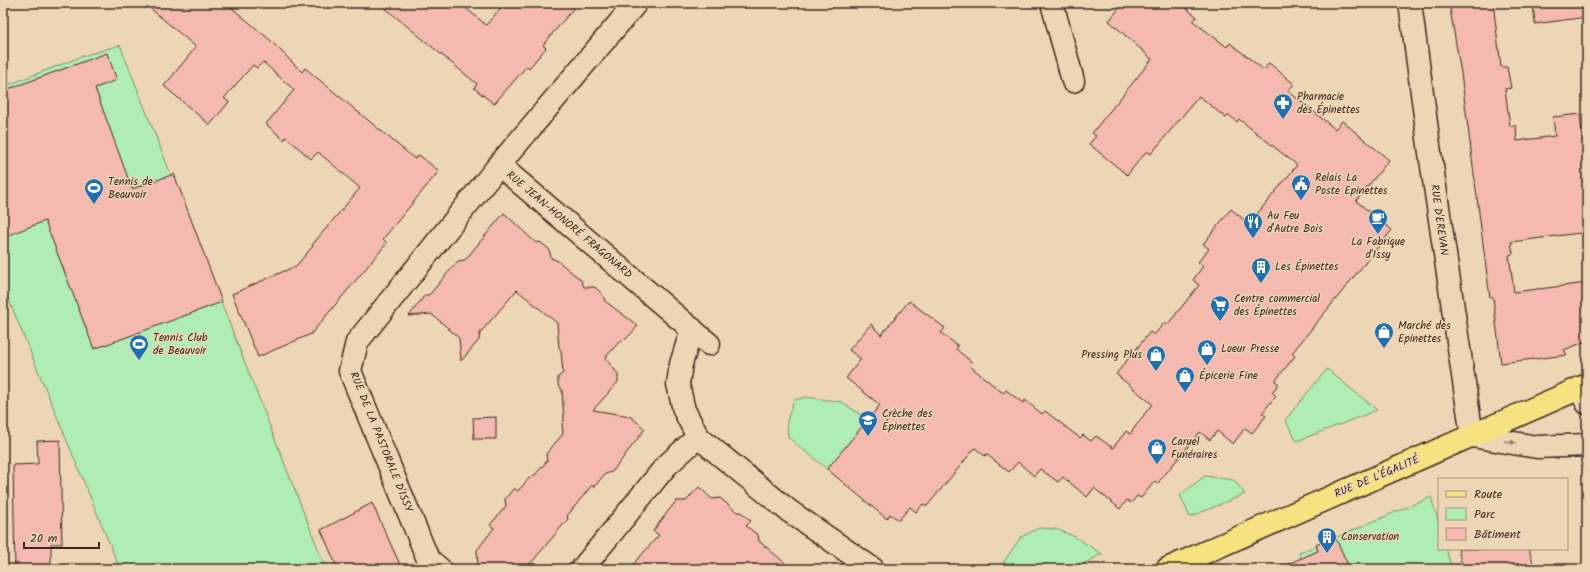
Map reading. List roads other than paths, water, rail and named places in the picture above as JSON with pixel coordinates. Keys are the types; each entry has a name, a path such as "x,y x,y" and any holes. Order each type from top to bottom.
{"main road":[{"name":"RUE DE L'ÉGALITÉ","path":"1167,569 1280,518 1472,436 1585,392"}],"street":[{"name":"RUE JEAN-HONORÉ FRAGONARD","path":"636,3 500,165 709,344"},
{"path":"1052,3 1073,81"},
{"name":"RUE D'EREVAN","path":"1410,3 1431,160 1472,436"},
{"name":"RUE DE LA PASTORALE D'ISSY","path":"440,569 428,559 350,371 357,342 500,165"},
{"path":"692,329 681,364 678,384 684,410 698,437 789,511 874,569"},
{"path":"1472,436 1538,447 1587,445"},
{"path":"582,569 666,466 698,437"}],"place":[{"name":"Pharmacie des Épinettes","path":"1283,120"},
{"name":"Relais La Poste Epinettes","path":"1301,201"},
{"name":"Tennis de Beauvoir","path":"94,205"},
{"name":"La Fabrique d'Issy","path":"1378,235"},
{"name":"Au Feu d'Autre Bois","path":"1253,239"},
{"name":"Les Épinettes","path":"1261,284"},
{"name":"Centre commercial des Épinettes","path":"1220,322"},
{"name":"Marché des Epinettes","path":"1384,349"},
{"name":"Tennis Club de Beauvoir","path":"139,361"},
{"name":"Loeur Presse","path":"1207,366"},
{"name":"Pressing Plus","path":"1156,372"},
{"name":"Épicerie Fine","path":"1185,393"},
{"name":"Crèche des Épinettes","path":"868,437"},
{"name":"Caruel Funéraires","path":"1157,465"},
{"name":"Conservation","path":"1327,554"}]}
